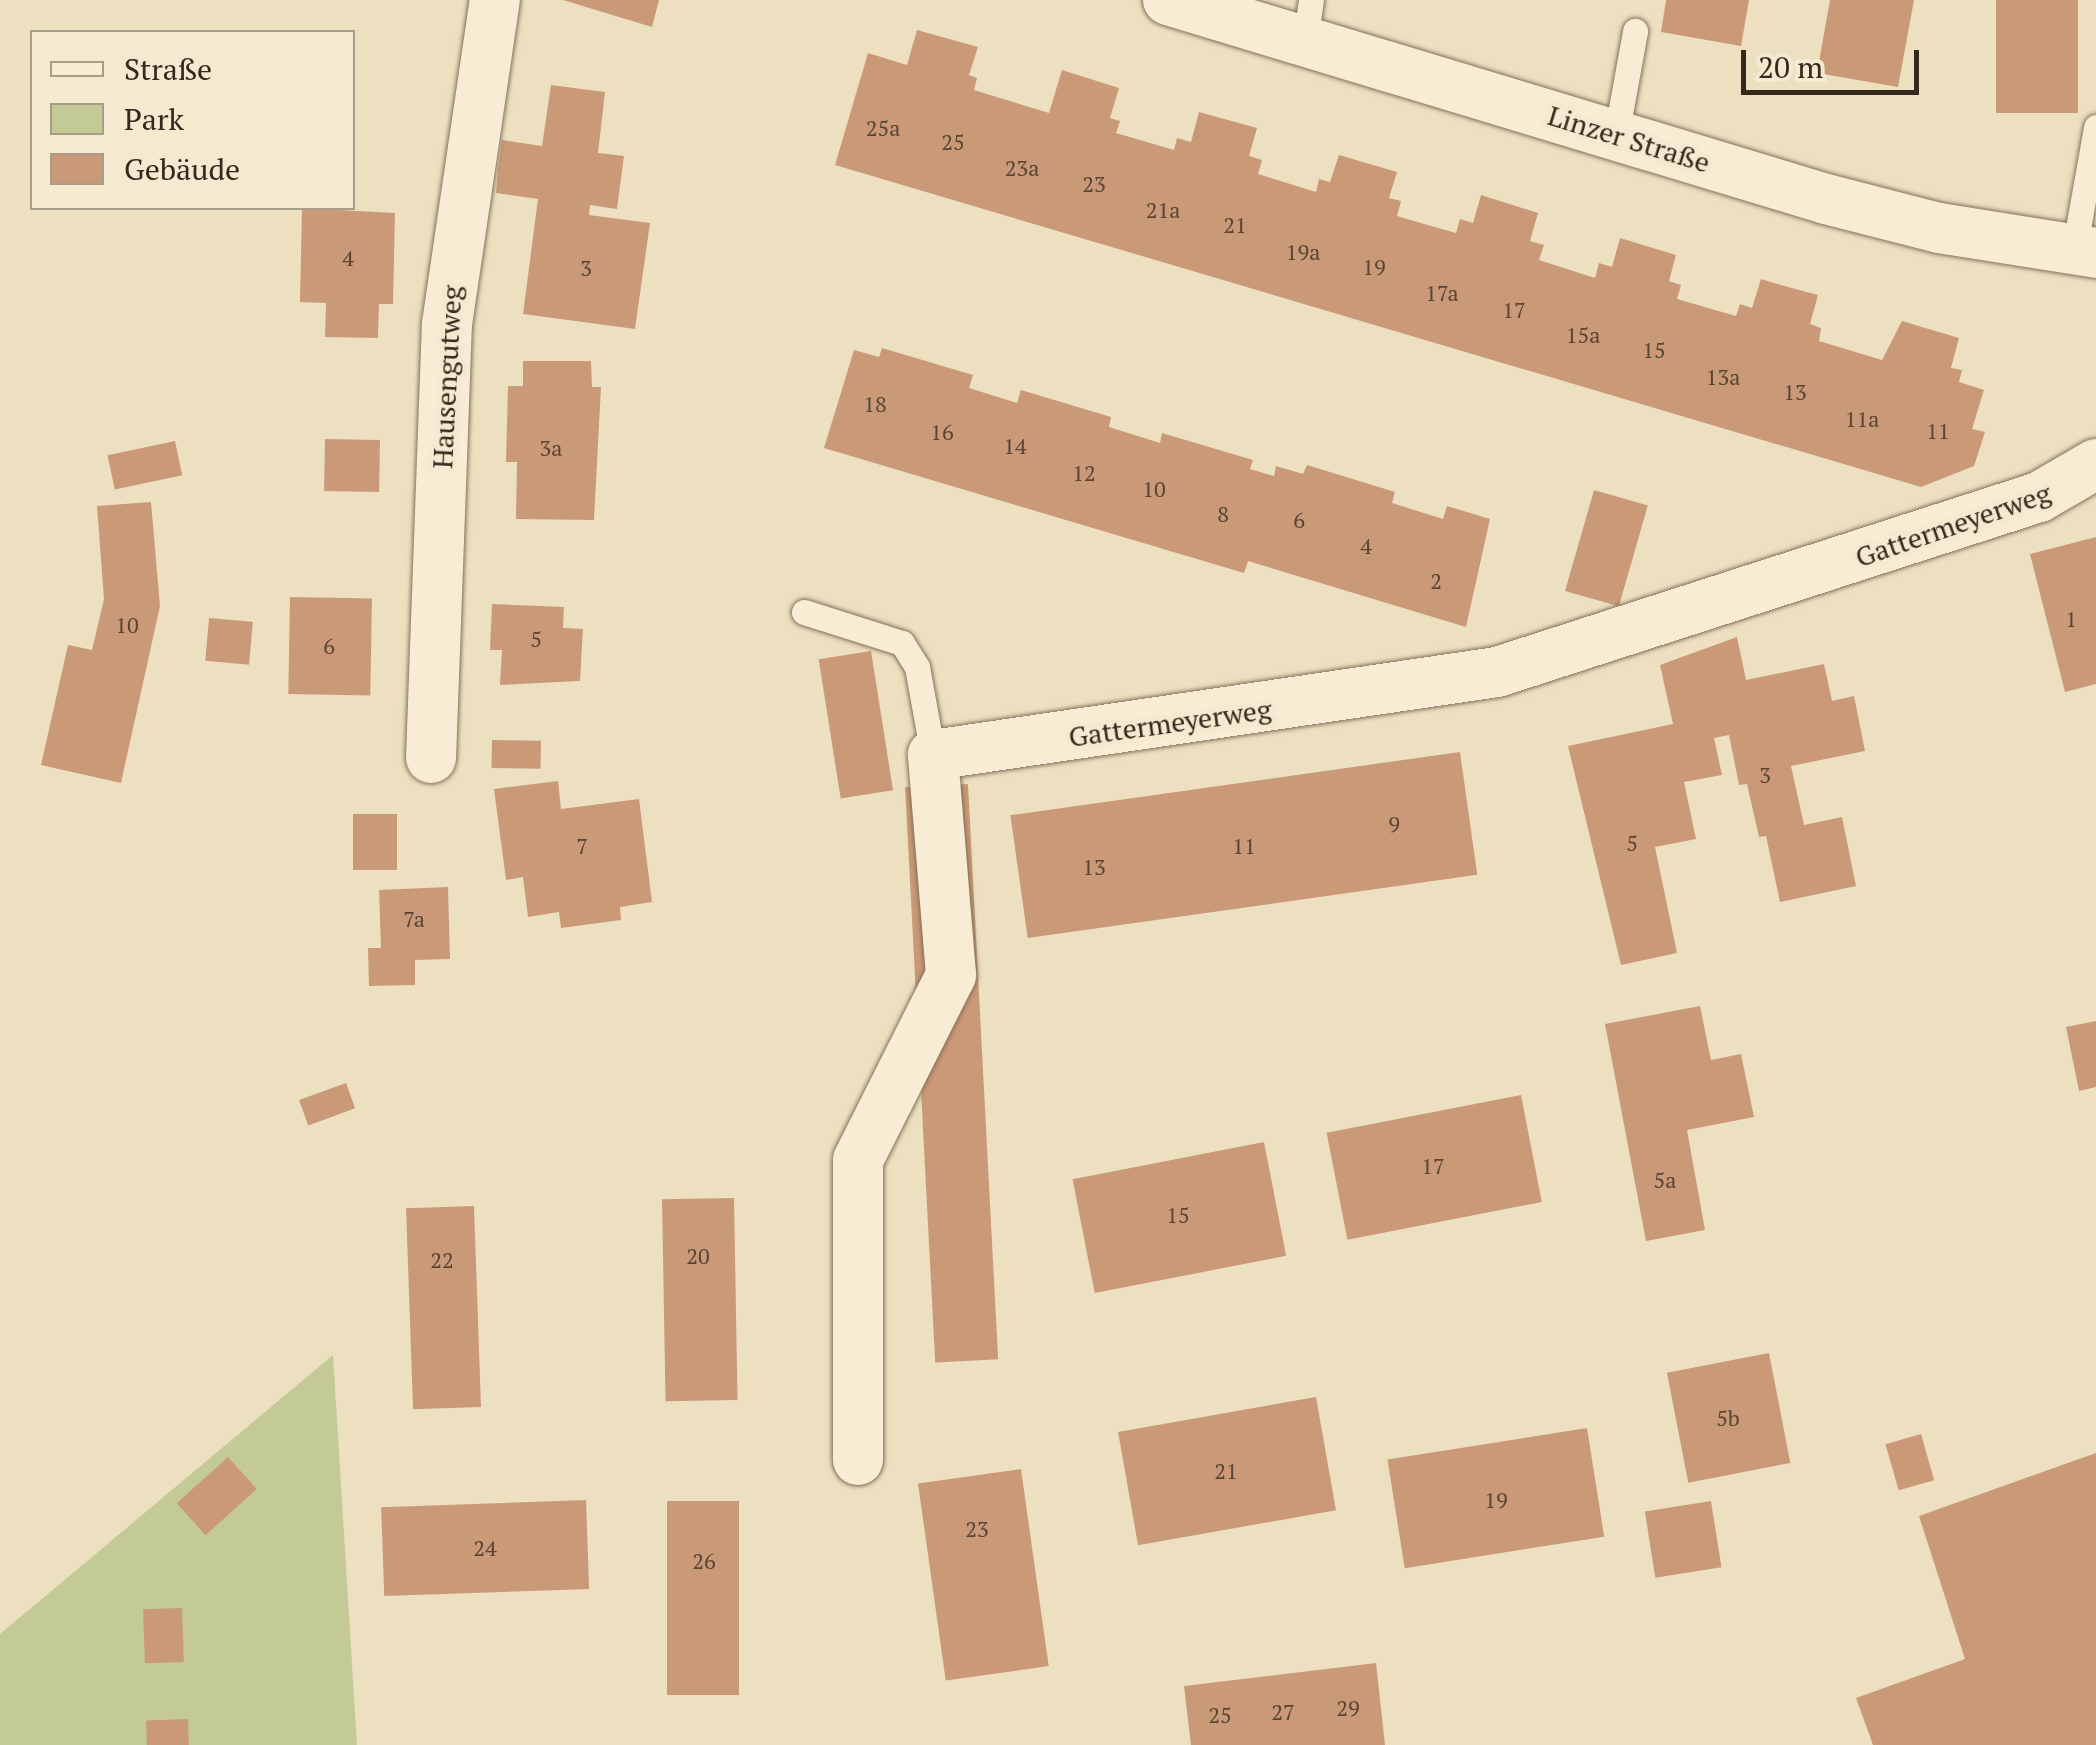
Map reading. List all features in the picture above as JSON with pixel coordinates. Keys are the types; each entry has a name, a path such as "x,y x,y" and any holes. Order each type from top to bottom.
{"street":[{"name":"Hausengutweg","path":"432,758 447,324 496,0"},
{"name":"Linzer Straße","path":"1168,0 1308,21 1616,136 1938,228 2085,252"},
{"name":"Gattermeyerweg","path":"933,755 1497,672 2039,498 2096,464"},
{"path":"858,1460 858,1160 950,975 933,755"}],"lane":[{"path":"1616,136 1635,32"},
{"path":"2085,252 2096,128"},
{"path":"804,612 902,644 917,667 933,755"}],"green space":[{"path":"333,1355 357,1745 0,1745 0,1634"}],"building":[{"path":"563,0 659,0 652,27"},
{"path":"1666,0 1749,0 1741,46 1661,32"},
{"path":"1830,0 1914,0 1898,87 1817,73"},
{"path":"1996,0 2078,0 2078,113 1996,113"},
{"path":"917,30 978,47 969,75 977,78 974,90 1049,113 1062,70 1119,88 1110,118 1120,121 1116,133 1174,150 1177,138 1191,142 1199,112 1257,128 1249,156 1262,160 1258,174 1316,192 1319,179 1330,182 1339,155 1397,172 1389,198 1401,201 1397,216 1424,224 1456,233 1460,219 1473,223 1481,195 1538,213 1530,241 1544,245 1539,260 1595,278 1599,263 1612,267 1620,238 1676,255 1669,281 1681,285 1677,299 1736,316 1740,304 1752,308 1761,279 1818,295 1810,324 1821,328 1819,341 1882,360 1902,321 1959,338 1951,368 1962,370 1959,382 1984,390 1972,429 1985,432 1974,466 1921,487 835,165 868,53 907,65"},
{"path":"551,85 605,92 598,153 624,156 617,209 590,205 589,215 650,223 635,329 523,314 538,199 496,193 498,169 502,140 542,146"},
{"path":"302,210 395,213 393,304 379,304 378,338 325,337 326,303 300,302"},
{"path":"882,348 973,375 969,388 1017,403 1021,390 1111,417 1109,427 1160,443 1162,433 1253,460 1250,469 1274,476 1276,466 1303,474 1307,465 1395,492 1392,503 1443,519 1447,506 1490,519 1466,627 1248,561 1244,573 824,448 854,350 879,357"},
{"path":"523,361 591,361 592,387 601,387 594,520 516,519 517,462 506,462 508,386 523,386"},
{"path":"325,439 380,440 379,492 324,491"},
{"path":"175,441 182,475 115,490 108,455"},
{"path":"1594,490 1648,505 1619,606 1565,591"},
{"path":"151,502 160,606 121,783 41,765 68,645 92,650 104,599 97,506"},
{"path":"2096,537 2096,684 2065,692 2030,554"},
{"path":"290,597 372,598 370,695 288,694"},
{"path":"492,604 564,607 563,628 583,629 580,681 500,685 502,650 490,650"},
{"path":"209,618 253,622 249,665 205,661"},
{"path":"1737,637 1746,680 1824,664 1832,701 1854,696 1865,751 1791,766 1804,825 1842,817 1856,886 1780,902 1766,836 1759,837 1747,784 1739,785 1729,735 1714,738 1722,775 1684,782 1696,839 1655,847 1677,953 1621,965 1568,746 1673,724 1660,665"},
{"path":"871,651 893,790 841,799 819,659"},
{"path":"492,740 541,741 541,769 492,768"},
{"path":"1460,752 1477,875 1028,938 1010,815"},
{"path":"558,781 561,809 639,799 652,902 620,907 621,920 561,928 559,912 528,917 523,877 506,880 494,789"},
{"path":"968,784 998,1359 935,1363 905,787"},
{"path":"353,814 397,814 397,870 353,870"},
{"path":"448,887 450,959 415,960 415,985 369,986 368,948 381,948 379,890"},
{"path":"1700,1006 1711,1060 1741,1054 1754,1117 1687,1130 1705,1230 1646,1241 1605,1024"},
{"path":"2096,1021 2096,1087 2079,1091 2066,1027"},
{"path":"346,1083 355,1108 308,1125 299,1100"},
{"path":"1521,1095 1542,1202 1347,1240 1327,1133"},
{"path":"1264,1142 1286,1256 1095,1293 1073,1179"},
{"path":"734,1198 738,1400 666,1401 662,1199"},
{"path":"474,1206 481,1407 413,1409 406,1208"},
{"path":"1769,1353 1790,1463 1688,1483 1667,1373"},
{"path":"1316,1397 1336,1510 1138,1545 1118,1432"},
{"path":"1587,1428 1604,1537 1405,1568 1387,1460"},
{"path":"1921,1434 1934,1480 1899,1490 1885,1444"},
{"path":"2096,1453 2096,1745 1873,1745 1856,1698 1965,1659 1919,1516"},
{"path":"228,1457 257,1489 205,1535 177,1503"},
{"path":"1021,1469 1049,1666 946,1681 918,1483"},
{"path":"586,1500 589,1589 384,1596 381,1507"},
{"path":"667,1501 739,1501 739,1695 667,1695"},
{"path":"1711,1501 1721,1567 1655,1578 1645,1511"},
{"path":"182,1608 184,1662 145,1663 143,1609"},
{"path":"1376,1663 1385,1745 1191,1745 1184,1686"},
{"path":"188,1719 189,1745 147,1745 146,1720"}]}
